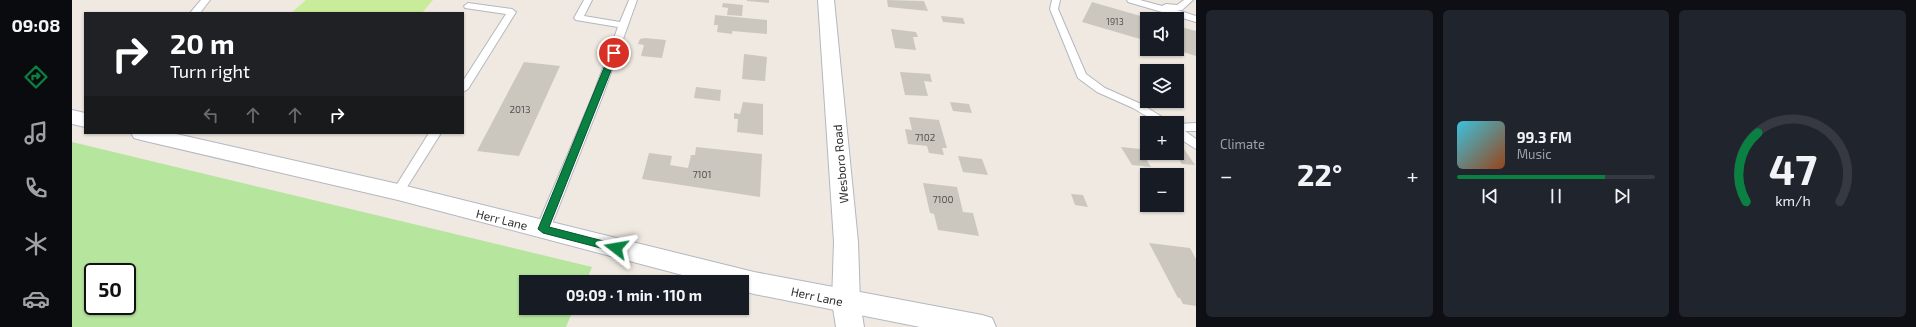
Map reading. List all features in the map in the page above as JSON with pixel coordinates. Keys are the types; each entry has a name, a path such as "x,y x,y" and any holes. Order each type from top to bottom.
{"main road":[{"name":"Wesboro Road","path":"826,0 846,242 848,315"},
{"name":"Herr Lane","path":"145,134 398,192 754,283 848,315 982,327"}],"lane":[{"path":"195,12 206,0"},
{"path":"588,0 579,18 625,25"},
{"path":"543,229 598,94 625,25 633,0"},
{"path":"1056,0 1054,9 1082,76 1097,88 1137,106 1154,116"},
{"path":"1131,0 1156,7 1164,11 1196,19"},
{"path":"1156,7 1179,8 1189,0"},
{"path":"464,87 512,12 468,6"},
{"path":"1184,129 1196,127"},
{"path":"398,192 434,134"},
{"path":"1184,136 1196,145"}],"green space":[{"path":"306,0 433,0 423,12 292,12"},
{"path":"72,142 592,267 589,275 519,275 519,315 571,315 566,327 72,327"}],"building":[{"path":"769,0 769,3 747,1"},
{"path":"887,0 924,1 928,11 888,7"},
{"path":"1092,2 1140,16 1140,39 1082,22"},
{"path":"723,3 743,5 742,16 727,15 728,8 722,7"},
{"path":"715,15 767,20 767,34 732,31 732,34 717,32 718,25 714,25"},
{"path":"941,16 963,18 965,24 943,22"},
{"path":"1184,28 1196,31 1196,56 1184,52"},
{"path":"891,29 916,32 918,37 913,37 916,50 895,48"},
{"path":"640,39 666,40 662,58 641,56 644,45 638,44"},
{"path":"744,54 767,57 765,81 742,79"},
{"path":"524,62 560,66 519,156 477,151"},
{"path":"900,72 930,74 932,82 924,81 928,96 905,95"},
{"path":"696,87 721,90 720,101 694,98"},
{"path":"743,102 763,104 763,135 737,132 738,119 734,119 734,113 740,114"},
{"path":"950,102 969,104 972,113 953,111"},
{"path":"909,117 939,120 947,148 942,148 944,155 929,153 927,146 908,144 905,129 912,130"},
{"path":"696,147 762,154 760,197 642,179 649,153 672,156 670,165 688,168 691,155 695,155"},
{"path":"1121,147 1140,149 1140,160 1147,160 1151,167 1132,165"},
{"path":"1184,149 1195,165 1182,164 1179,160 1184,160"},
{"path":"958,156 982,159 988,175 963,172"},
{"path":"923,183 957,187 963,212 973,213 979,236 938,230 934,214 930,213"},
{"path":"1071,194 1083,195 1088,207 1075,205"},
{"path":"1149,243 1190,248 1196,259 1196,306 1183,304 1180,298 1178,298"}],"route":[{"path":"614,53 543,229 616,248"}]}
